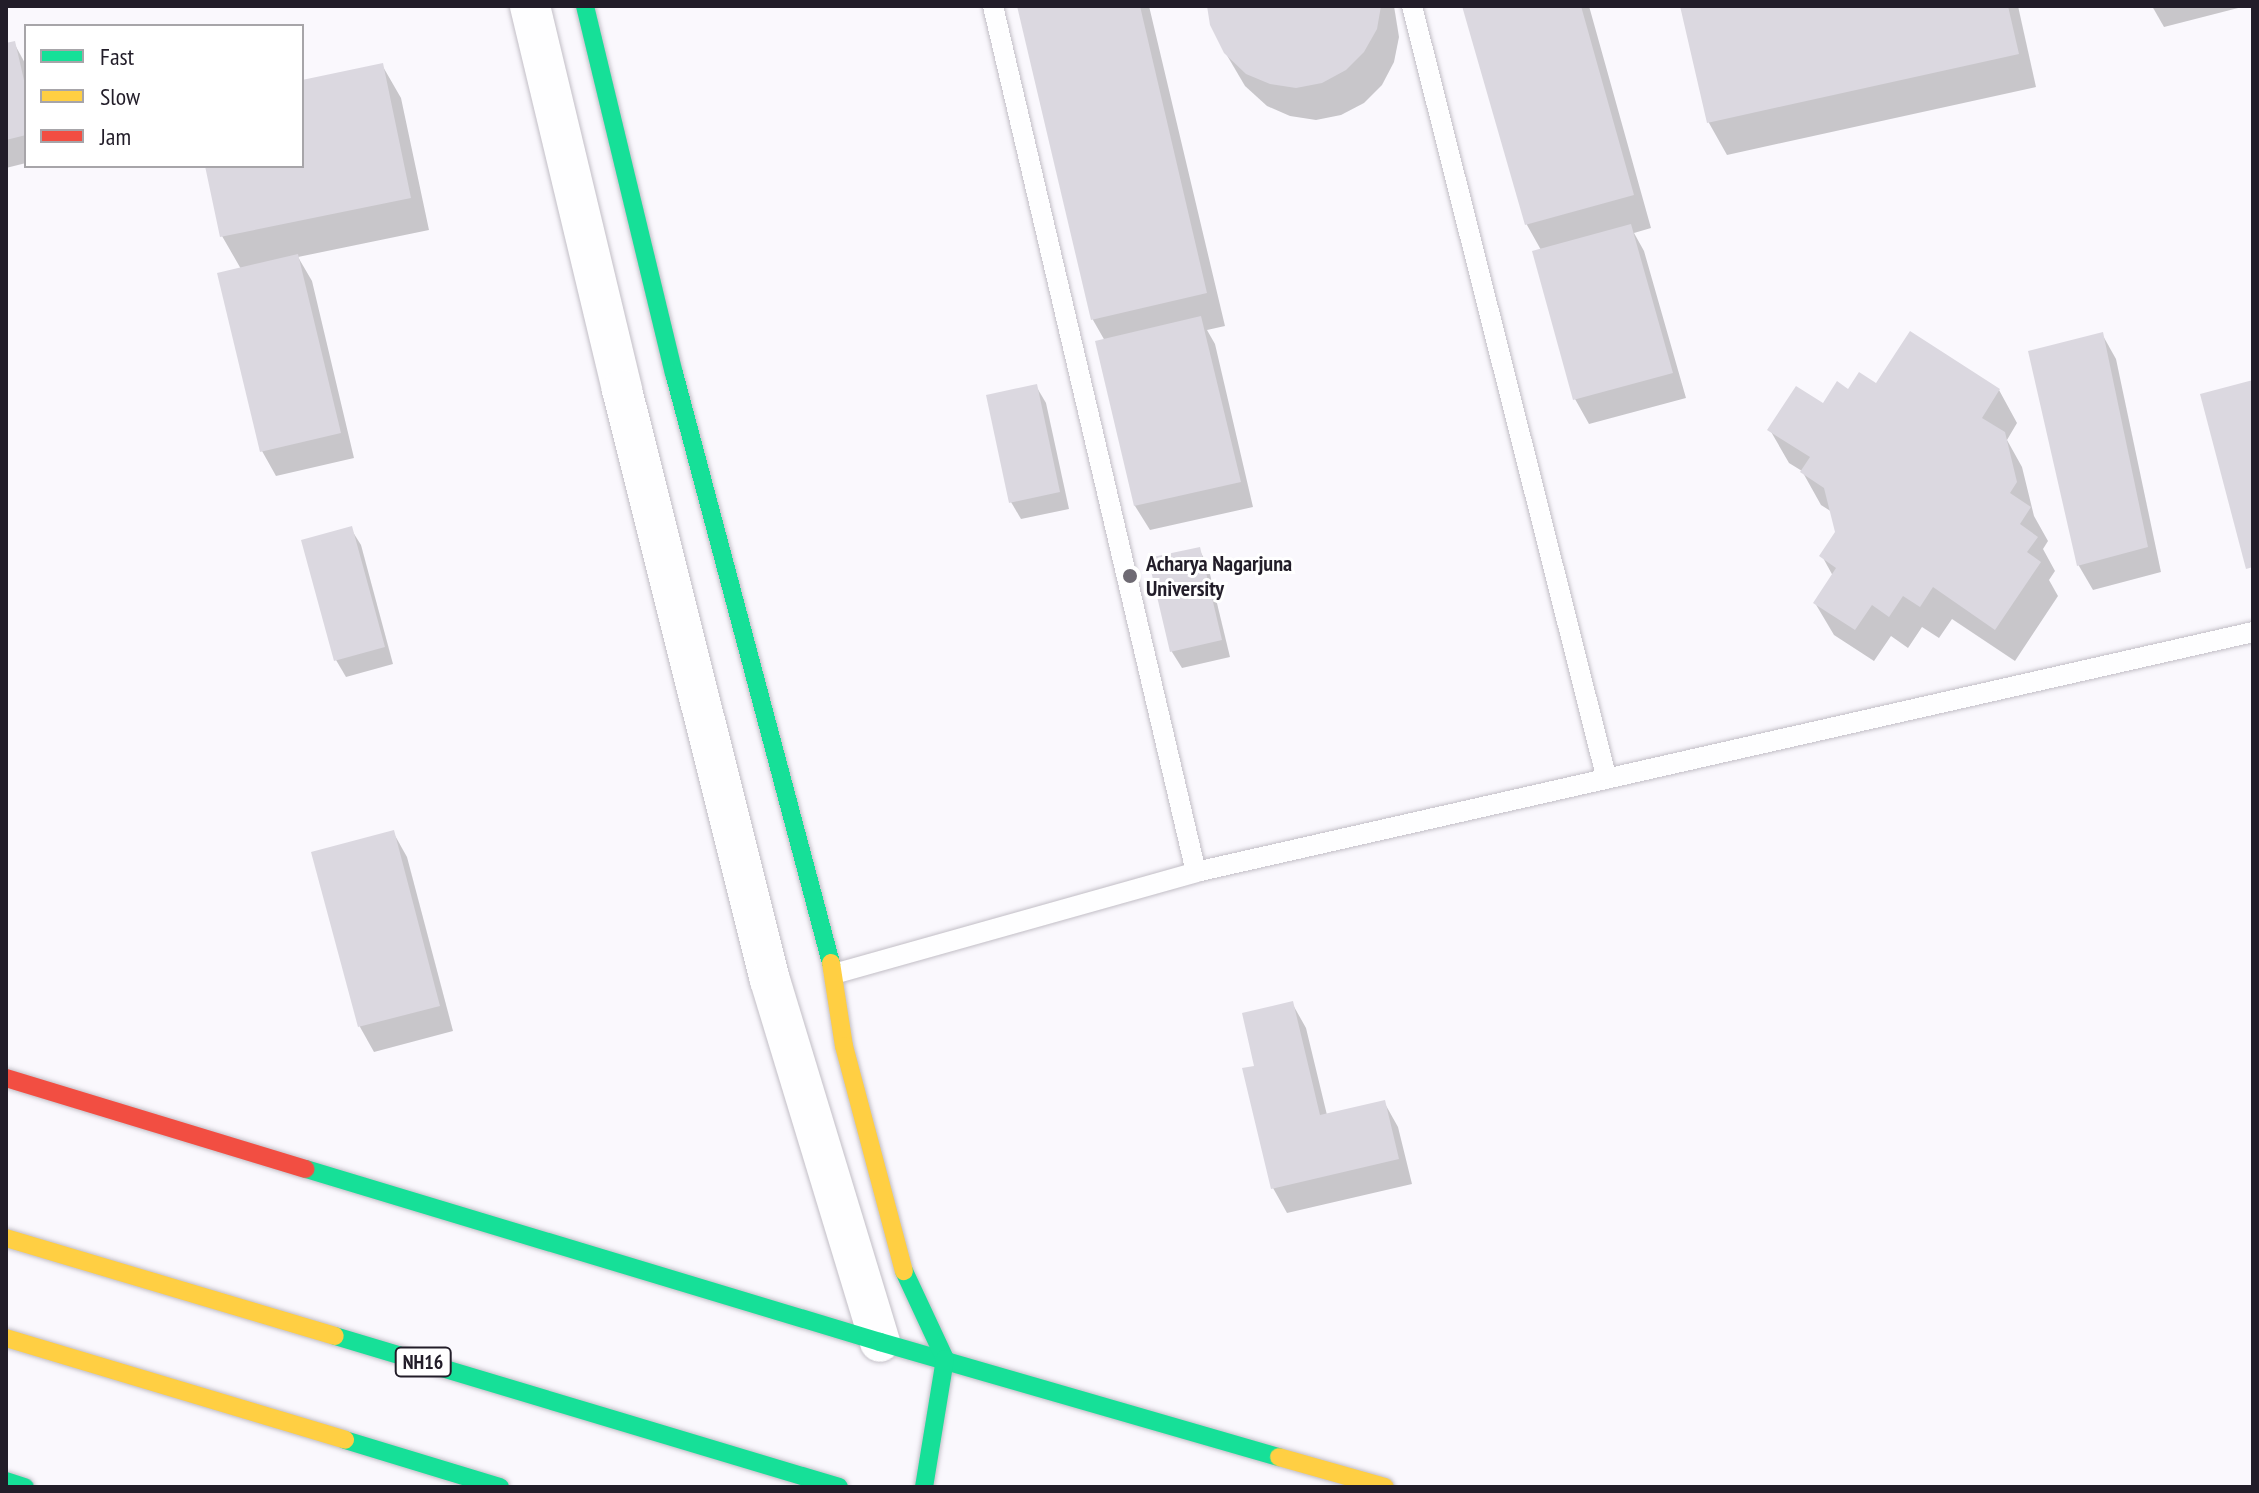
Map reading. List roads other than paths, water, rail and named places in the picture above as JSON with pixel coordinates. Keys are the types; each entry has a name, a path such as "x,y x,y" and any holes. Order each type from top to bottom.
{"main road":[{"path":"585,6 674,373 834,974 844,1046 904,1271 945,1359 924,1487"},
{"path":"6,1078 880,1342 1385,1487"},
{"name":"NH16","path":"6,1238 839,1487"},
{"path":"6,1338 500,1487"},
{"path":"6,1481 25,1487"}],"street":[{"path":"530,6 622,390 770,980 880,1342"}],"lane":[{"path":"993,6 1196,872"},
{"path":"1412,6 1606,776"},
{"path":"834,974 1196,872 1606,776 2253,632"}],"place":[{"name":"Acharya Nagarjuna University","path":"1130,576"}]}
